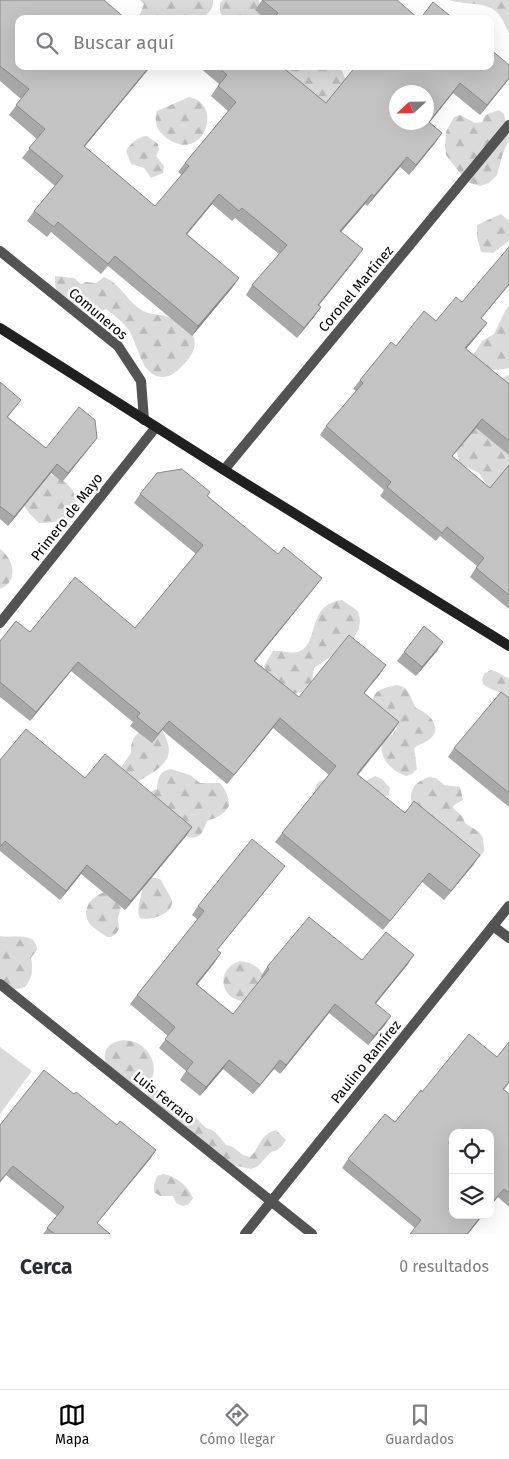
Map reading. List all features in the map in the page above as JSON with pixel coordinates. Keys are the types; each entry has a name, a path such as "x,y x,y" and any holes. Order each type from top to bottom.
{"main road":[{"path":"0,328 224,470 509,646"}],"street":[{"name":"Coronel Martínez","path":"224,470 509,125"},
{"name":"Comuneros","path":"0,251 118,346 141,381 144,420"},
{"name":"Primero de Mayo","path":"0,623 156,427"},
{"name":"Paulino Ramírez","path":"245,1234 509,906"},
{"path":"493,926 509,938"},
{"name":"Luis Ferraro","path":"0,984 312,1234"}],"green space":[{"path":"140,0 213,0 213,5 206,15 140,15 144,4"},
{"path":"223,0 259,0 261,15 222,15 220,3"},
{"path":"449,0 509,0 509,34 496,11 484,5"},
{"path":"281,70 341,70 348,85 337,107 309,98 303,84 287,77"},
{"path":"189,97 200,102 206,111 205,131 198,140 189,144 177,143 163,135 159,130 156,124 156,114 157,111"},
{"path":"499,110 504,114 509,139 497,175 489,183 480,186 467,182 446,155 446,132 454,117 460,115 475,123 482,122 485,115"},
{"path":"147,136 158,144 159,150 156,156 164,166 163,173 151,178 144,168 131,164 126,151 135,141"},
{"path":"501,214 509,221 509,241 493,253 481,252 477,237 477,225"},
{"path":"55,276 74,278 81,284 86,282 96,283 104,277 110,280 143,311 169,317 187,329 192,334 194,340 193,352 184,364 172,374 166,377 154,375 145,367 131,334 123,323 106,309 99,312 91,312 66,301 57,291"},
{"path":"509,306 509,368 492,370 485,367 474,354 482,341 494,334"},
{"path":"509,375 509,499 495,496 479,473 460,464 456,450 501,378"},
{"path":"46,473 60,479 69,486 74,495 75,503 72,511 65,518 54,522 39,523 29,513 14,490"},
{"path":"0,549 9,558 12,575 10,581 0,589"},
{"path":"342,600 358,611 359,629 353,639 339,654 330,657 314,668 311,683 306,689 291,694 268,676 264,666 273,651 297,652 306,646 318,616 323,609 331,603"},
{"path":"491,670 509,679 509,699 483,684 484,674"},
{"path":"397,685 405,688 416,708 429,716 435,728 435,732 430,739 414,748 417,769 412,774 406,776 391,767 382,753 382,741 393,734 397,728 394,722 373,706 376,693"},
{"path":"157,727 162,730 167,740 169,750 165,761 151,774 135,783 124,779 122,766 131,753 134,738 141,731"},
{"path":"171,769 190,775 200,783 220,783 227,794 229,806 227,809 220,816 207,821 197,837 193,838 184,835 150,799 150,792 157,789 162,773"},
{"path":"375,776 382,779 390,788 389,795 383,797 314,796 315,787 324,780 356,784"},
{"path":"429,777 436,778 444,785 460,787 463,800 454,805 453,808 463,817 465,823 479,832 483,838 484,851 480,857 473,859 413,811 412,790 418,783"},
{"path":"151,878 161,880 172,902 171,907 164,914 144,919 140,918 138,909 142,883"},
{"path":"104,892 121,906 118,919 119,929 111,937 107,937 92,926 86,914 91,901"},
{"path":"0,936 28,938 36,944 37,950 31,958 31,976 25,987 12,989 0,981"},
{"path":"240,961 255,966 264,977 248,1001 231,997 224,985 226,971"},
{"path":"124,1040 141,1045 148,1052 153,1064 153,1077 145,1087 139,1090 106,1065 105,1055 110,1045"},
{"path":"0,1047 32,1071 0,1114"},
{"path":"155,1089 167,1093 174,1104 187,1109 206,1128 218,1135 226,1145 233,1147 243,1155 250,1157 263,1138 276,1130 286,1140 282,1146 271,1152 258,1166 251,1169 219,1162 145,1097"},
{"path":"163,1174 177,1179 185,1186 193,1198 189,1204 183,1206 176,1203 173,1196 160,1196 154,1192 157,1176"}],"building":[{"path":"0,0 104,0 121,15 15,15 15,70 147,70 84,146 155,206 189,166 185,163 236,102 218,86 227,75 221,70 286,70 326,103 353,70 494,70 494,52 509,65 509,78 487,105 460,83 434,116 434,85 389,85 389,130 434,130 434,126 442,133 416,165 407,157 374,196 372,194 340,231 363,249 318,305 321,307 304,328 252,285 287,245 242,208 239,211 219,194 186,234 239,278 198,326 115,256 108,264 58,222 54,227 34,211 63,176 29,148 45,129 16,105 29,89 0,66"},
{"path":"262,0 397,0 414,15 276,15 278,13"},
{"path":"433,2 449,15 423,15"},
{"path":"509,247 509,284 481,318 487,323 465,348 509,384 509,441 482,419 452,456 490,488 509,465 509,595 476,568 484,558 447,527 442,533 387,487 391,482 326,426 363,383 360,380 391,342 396,346 424,311 436,321 456,297 462,302"},
{"path":"0,382 21,400 7,417 46,448 79,407 95,420 97,438 68,473 57,464 14,517 0,508"},
{"path":"182,469 210,492 207,496 278,554 284,547 322,578 254,661 299,697 349,635 386,665 364,693 399,722 357,774 405,813 414,801 480,855 451,891 429,873 390,921 282,833 336,766 280,718 234,775 169,721 158,734 137,717 140,713 78,662 36,712 0,682 0,641 16,621 30,632 75,577 135,628 203,545 140,494 157,473"},
{"path":"424,626 443,642 422,667 404,652"},
{"path":"501,692 509,698 509,793 454,748"},
{"path":"26,729 85,778 105,754 192,827 131,901 87,865 66,891 5,841 0,847 0,760"},
{"path":"252,839 285,866 217,950 221,953 196,984 233,1014 269,969 267,967 309,917 362,960 386,932 414,955 375,1003 391,1016 374,1036 335,1004 286,1065 280,1060 260,1085 229,1060 206,1087 186,1071 193,1062 165,1039 175,1027 137,995 204,911 198,906"},
{"path":"469,1034 497,1057 509,1042 509,1082 503,1089 509,1094 509,1193 504,1189 494,1200 494,1129 449,1129 449,1219 479,1219 467,1234 410,1234 421,1220 348,1159 385,1114 395,1122 421,1090 422,1092"},
{"path":"44,1070 74,1094 76,1092 117,1125 120,1121 156,1150 97,1223 110,1234 55,1234 47,1228 64,1207 13,1166 0,1181 0,1125"}]}
